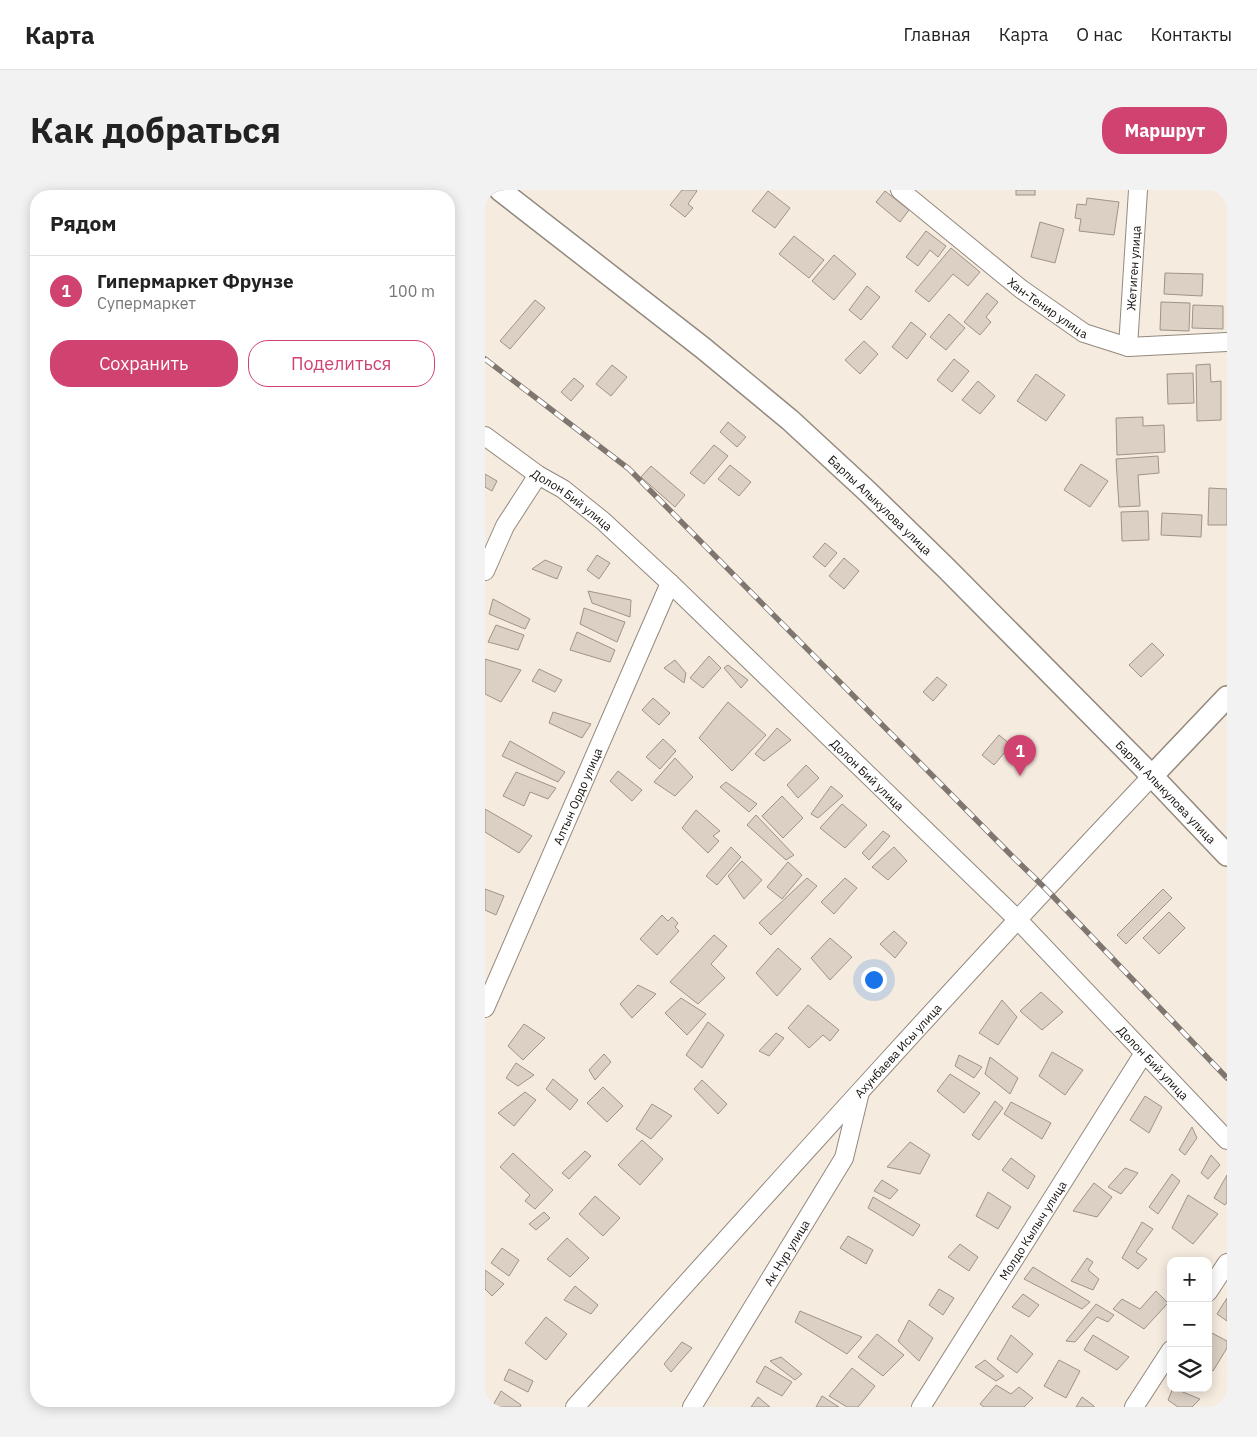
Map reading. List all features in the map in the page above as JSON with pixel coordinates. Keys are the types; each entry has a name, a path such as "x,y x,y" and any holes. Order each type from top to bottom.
{"main road":[{"name":"Барпы Алыкулова улица","path":"500,190 703,348 790,420 947,569 1152,776 1227,855"},
{"name":"Ахунбаева Исы улица","path":"1152,776 1223,708"}],"street":[{"name":"Хан-Тенир улица","path":"900,190 1021,289 1084,332 1128,347 1227,342"},
{"name":"Жетиген улица","path":"1128,347 1138,190"},
{"name":"Долон Бий улица","path":"485,436 538,475 563,488 603,520 670,583 1017,919 1227,1140"},
{"path":"485,571 505,526 538,475"},
{"name":"Алтын Ордо улица","path":"485,1008 670,583"},
{"name":"Ахунбаева Исы улица","path":"575,1407 860,1090 1152,776"},
{"name":"Молдо Кылыч улица","path":"921,1407 1145,1053"},
{"name":"Ак Нур улица","path":"692,1407 844,1158 860,1090"},
{"path":"1212,1286 1227,1263"},
{"path":"1134,1407 1167,1356"}],"building":[{"path":"682,190 697,191 688,204 693,208 685,217 670,205"},
{"path":"1016,190 1035,190 1035,195 1016,195"},
{"path":"768,191 790,208 775,228 752,211"},
{"path":"885,191 909,210 900,222 876,202"},
{"path":"1087,198 1119,202 1114,235 1079,231 1081,219 1075,218 1077,204 1086,205"},
{"path":"1040,222 1064,229 1055,263 1031,257"},
{"path":"926,231 946,246 938,257 930,250 918,266 906,257"},
{"path":"794,236 824,260 809,278 779,254"},
{"path":"951,248 980,272 968,286 953,274 929,302 915,291"},
{"path":"834,255 856,274 834,300 812,281"},
{"path":"1165,273 1203,274 1202,296 1164,294"},
{"path":"867,286 880,297 861,320 849,310"},
{"path":"987,293 998,302 986,317 991,322 980,335 964,322"},
{"path":"535,300 545,308 510,349 500,341"},
{"path":"1161,302 1190,303 1189,331 1160,330"},
{"path":"1193,305 1223,306 1223,329 1192,328"},
{"path":"949,314 965,328 946,350 930,337"},
{"path":"911,322 926,334 907,359 892,347"},
{"path":"864,341 878,354 860,374 845,360"},
{"path":"954,359 969,371 952,392 937,380"},
{"path":"1210,364 1211,382 1221,381 1221,420 1197,421 1196,365"},
{"path":"612,365 627,377 611,396 596,384"},
{"path":"1193,373 1194,403 1168,404 1167,374"},
{"path":"1036,374 1065,395 1046,421 1017,401"},
{"path":"574,378 584,386 571,401 561,392"},
{"path":"978,381 995,396 980,414 962,400"},
{"path":"1143,417 1143,426 1164,425 1165,452 1117,455 1116,418"},
{"path":"728,422 746,437 737,447 720,432"},
{"path":"714,445 728,456 704,484 690,473"},
{"path":"1158,456 1159,473 1138,475 1140,506 1119,507 1116,459"},
{"path":"1081,464 1108,481 1090,507 1064,490"},
{"path":"730,465 751,482 739,496 718,479"},
{"path":"651,466 685,495 675,507 641,477"},
{"path":"485,474 497,481 492,491 485,487"},
{"path":"1209,488 1227,489 1227,525 1208,525"},
{"path":"1148,511 1149,540 1122,541 1121,512"},
{"path":"1162,513 1202,515 1201,537 1161,535"},
{"path":"825,543 837,553 825,567 813,557"},
{"path":"597,555 610,563 599,579 587,570"},
{"path":"844,558 859,571 844,589 829,576"},
{"path":"545,560 562,567 557,579 532,569"},
{"path":"588,591 631,600 630,617 592,603"},
{"path":"493,599 530,619 525,629 489,614"},
{"path":"584,608 625,622 617,642 580,624"},
{"path":"496,625 524,635 518,650 488,642"},
{"path":"577,632 615,650 610,662 570,650"},
{"path":"1152,643 1164,655 1141,677 1129,665"},
{"path":"709,656 721,668 703,688 690,678"},
{"path":"485,659 521,670 501,702 485,694"},
{"path":"675,660 686,673 684,683 664,668"},
{"path":"728,665 748,680 741,688 724,668"},
{"path":"539,669 562,680 555,692 532,681"},
{"path":"937,677 947,685 933,701 923,692"},
{"path":"653,698 670,713 659,725 642,710"},
{"path":"728,702 766,735 732,771 699,738"},
{"path":"553,712 591,724 582,738 549,723"},
{"path":"777,728 791,740 764,761 755,754"},
{"path":"999,735 1011,745 994,765 982,755"},
{"path":"663,739 676,751 660,769 646,757"},
{"path":"510,741 565,772 558,782 502,756"},
{"path":"675,758 693,777 675,796 654,782"},
{"path":"806,765 819,778 798,798 787,785"},
{"path":"618,771 642,790 632,801 610,781"},
{"path":"516,772 556,788 548,799 530,792 524,806 503,796"},
{"path":"726,782 757,804 749,812 720,787"},
{"path":"831,786 843,796 818,818 811,814"},
{"path":"782,796 803,818 783,838 762,816"},
{"path":"842,804 867,825 845,848 820,828"},
{"path":"485,809 532,836 519,853 485,832"},
{"path":"696,810 720,831 713,836 719,841 708,853 682,828"},
{"path":"756,815 794,855 786,860 747,825"},
{"path":"883,831 890,836 869,860 862,853"},
{"path":"731,847 741,857 717,885 706,876"},
{"path":"894,847 907,861 888,880 872,867"},
{"path":"742,861 762,880 744,899 728,876"},
{"path":"788,862 802,875 782,899 767,887"},
{"path":"807,878 817,886 771,935 759,923"},
{"path":"845,878 857,888 834,914 821,902"},
{"path":"485,889 504,896 496,915 485,910"},
{"path":"1163,889 1172,898 1126,944 1117,935"},
{"path":"1169,912 1185,928 1159,954 1143,938"},
{"path":"662,915 668,921 672,917 678,923 675,927 679,931 657,955 640,939"},
{"path":"894,931 907,943 895,958 880,944"},
{"path":"714,935 727,946 711,964 725,978 698,1004 670,982"},
{"path":"830,938 852,957 830,980 811,958"},
{"path":"778,948 801,969 777,996 756,973"},
{"path":"638,985 656,994 632,1018 620,1004"},
{"path":"1041,992 1063,1012 1042,1030 1020,1011"},
{"path":"681,998 706,1014 687,1035 665,1013"},
{"path":"1002,1000 1017,1017 998,1045 979,1033"},
{"path":"808,1005 839,1030 830,1041 823,1035 809,1048 788,1028"},
{"path":"708,1022 724,1035 702,1068 686,1055"},
{"path":"524,1024 545,1038 523,1060 508,1046"},
{"path":"776,1033 784,1038 769,1056 759,1051"},
{"path":"1052,1052 1083,1070 1065,1095 1039,1076"},
{"path":"604,1054 611,1062 595,1080 589,1070"},
{"path":"959,1055 982,1067 974,1078 955,1066"},
{"path":"990,1057 1018,1078 1010,1094 985,1074"},
{"path":"516,1063 534,1075 518,1086 506,1078"},
{"path":"950,1074 980,1093 964,1113 937,1091"},
{"path":"553,1079 578,1100 570,1110 546,1089"},
{"path":"702,1080 727,1104 718,1114 694,1089"},
{"path":"603,1087 623,1106 607,1122 587,1103"},
{"path":"525,1092 536,1100 514,1126 498,1113"},
{"path":"1145,1096 1162,1107 1149,1133 1130,1120"},
{"path":"995,1101 1003,1108 979,1140 972,1135"},
{"path":"1011,1102 1051,1123 1042,1139 1004,1114"},
{"path":"652,1104 672,1116 651,1139 636,1129"},
{"path":"1192,1127 1197,1138 1185,1155 1179,1150"},
{"path":"642,1140 663,1159 640,1185 618,1165"},
{"path":"910,1142 930,1155 920,1174 887,1167"},
{"path":"585,1151 591,1156 569,1179 562,1173"},
{"path":"513,1153 553,1190 535,1209 525,1201 530,1195 500,1167"},
{"path":"1211,1155 1220,1165 1208,1179 1201,1173"},
{"path":"1011,1158 1035,1176 1028,1189 1002,1170"},
{"path":"1125,1168 1138,1173 1121,1194 1108,1187"},
{"path":"1172,1174 1180,1181 1158,1214 1149,1207"},
{"path":"1227,1175 1227,1202 1225,1205 1214,1198"},
{"path":"882,1180 898,1190 890,1199 874,1191"},
{"path":"1094,1183 1112,1197 1097,1217 1073,1211"},
{"path":"988,1192 1011,1207 998,1229 976,1216"},
{"path":"1188,1195 1218,1214 1193,1244 1172,1228"},
{"path":"595,1196 620,1218 603,1236 579,1214"},
{"path":"873,1197 920,1225 913,1236 868,1208"},
{"path":"544,1212 550,1218 536,1230 529,1224"},
{"path":"1142,1222 1153,1229 1136,1252 1147,1259 1138,1269 1122,1258"},
{"path":"848,1236 873,1250 866,1264 840,1248"},
{"path":"567,1238 589,1258 570,1277 547,1259"},
{"path":"960,1244 978,1257 969,1271 948,1257"},
{"path":"502,1248 519,1260 509,1276 491,1263"},
{"path":"1087,1258 1093,1262 1088,1270 1099,1279 1093,1290 1071,1281"},
{"path":"1033,1267 1090,1302 1082,1309 1024,1279"},
{"path":"485,1270 504,1284 492,1296 485,1289"},
{"path":"575,1286 598,1305 591,1314 564,1300"},
{"path":"939,1289 954,1298 943,1315 929,1305"},
{"path":"1156,1291 1167,1302 1144,1329 1113,1309 1122,1299 1140,1309"},
{"path":"1023,1294 1039,1305 1029,1317 1012,1307"},
{"path":"1227,1298 1227,1321 1217,1314"},
{"path":"1096,1304 1114,1315 1108,1322 1097,1317 1075,1342 1066,1341"},
{"path":"800,1311 862,1337 847,1354 795,1322"},
{"path":"546,1317 567,1334 546,1360 525,1343"},
{"path":"909,1320 933,1338 919,1361 898,1341"},
{"path":"1212,1333 1227,1341 1227,1348 1213,1371"},
{"path":"877,1334 904,1355 883,1376 858,1357"},
{"path":"1011,1335 1033,1354 1017,1373 997,1359"},
{"path":"1093,1335 1129,1357 1117,1370 1084,1350"},
{"path":"682,1342 692,1348 671,1372 664,1364"},
{"path":"781,1357 802,1374 795,1380 770,1361"},
{"path":"985,1360 1004,1376 996,1381 975,1367"},
{"path":"1059,1360 1080,1371 1066,1398 1044,1386"},
{"path":"765,1366 792,1382 782,1396 756,1382"},
{"path":"852,1368 875,1386 858,1407 847,1407 829,1396"},
{"path":"509,1369 533,1381 528,1392 504,1380"},
{"path":"996,1385 1011,1394 1019,1387 1033,1398 1024,1407 984,1407 980,1404"},
{"path":"501,1391 521,1405 520,1407 492,1407"},
{"path":"1171,1392 1183,1392 1200,1399 1192,1407 1178,1407 1168,1400"},
{"path":"822,1396 839,1407 816,1407"},
{"path":"758,1397 770,1407 751,1407"},
{"path":"1082,1397 1094,1406 1094,1407 1076,1407"}],"railway":[{"path":"485,359 629,469 1045,888 1227,1078"}],"place":[{"name":"Гипермаркет Фрунзе","path":"1020,776"}]}
